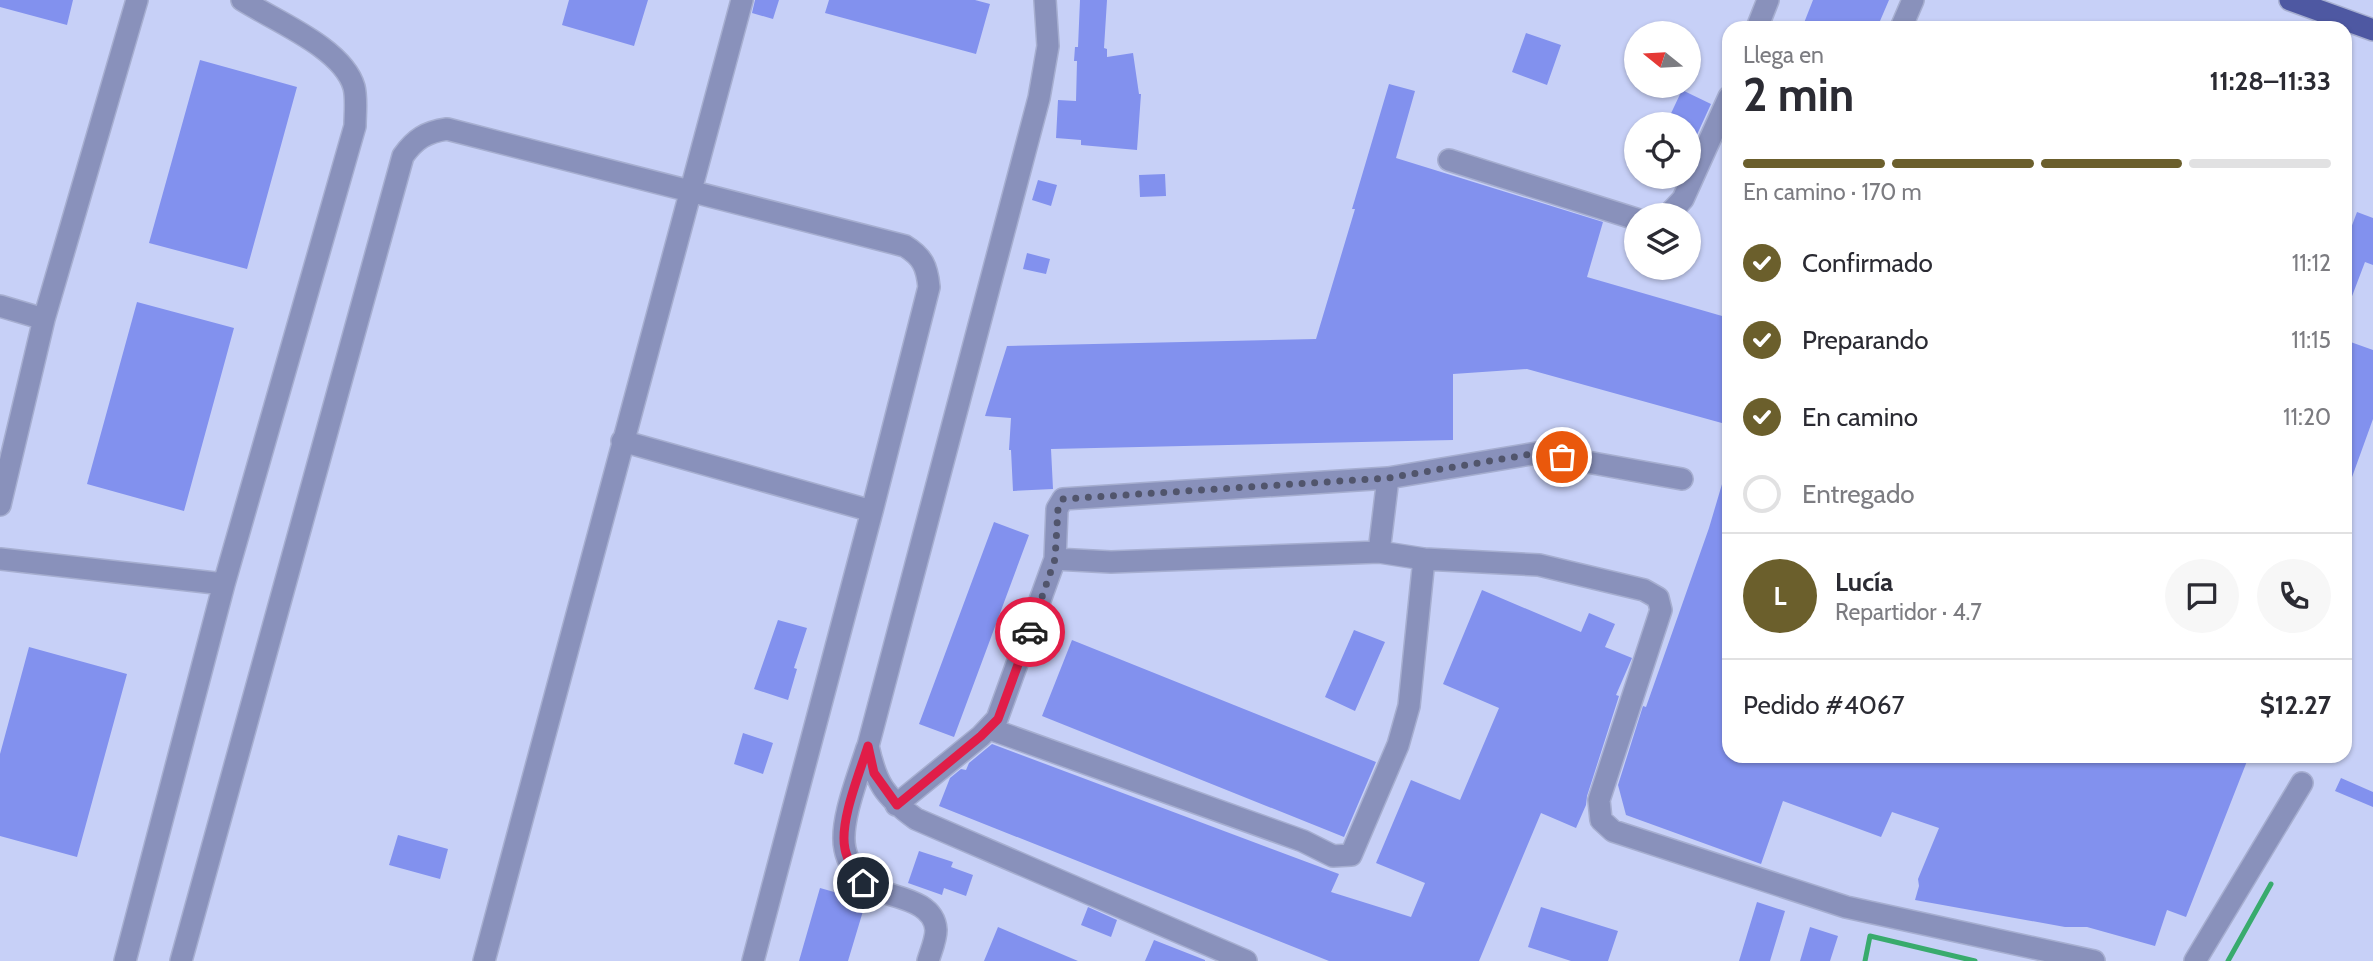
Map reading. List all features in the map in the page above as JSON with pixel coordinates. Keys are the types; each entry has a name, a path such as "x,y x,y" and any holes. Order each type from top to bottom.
{"main road":[{"path":"2290,0 2348,21"},
{"path":"2352,22 2373,30"}],"street":[{"path":"0,505 44,319 137,0"},
{"path":"125,961 224,584 355,126 354,88 343,66 322,48 242,0"},
{"path":"484,961 742,0"},
{"path":"928,961 936,933 935,923 923,907 915,902 870,888 863,883 847,857 844,846 850,802 868,746 1039,98 1048,46 1045,0"},
{"path":"1760,21 1768,0"},
{"path":"1904,21 1913,0"},
{"path":"1680,203 1722,113"},
{"path":"181,961 403,156 414,141 430,131 447,129 905,246 918,254 928,269 929,287 754,961"},
{"path":"1449,160 1624,215"},
{"path":"0,306 44,319"},
{"path":"622,441 872,511"},
{"path":"897,805 990,729 998,719 1055,559 1058,509 1063,499 1388,478 1538,453 1682,480"},
{"path":"1379,552 1388,478"},
{"path":"1055,559 1111,562 1379,552 1424,559 1539,565 1644,590 1658,598 1661,610 1599,800 1601,820 1613,831 1846,907 2094,961"},
{"path":"0,559 224,584"},
{"path":"990,729 1303,841 1333,856 1351,855 1398,744 1409,706 1424,559"},
{"path":"868,746 874,773 897,805 916,818 1246,961"},
{"path":"2194,961 2302,783"}],"building":[{"path":"0,0 73,0 67,25 0,7"},
{"path":"569,0 648,0 634,46 562,25"},
{"path":"755,0 779,0 773,19 752,13"},
{"path":"829,0 975,0 990,4 976,54 825,13"},
{"path":"1080,0 1107,0 1104,48 1107,49 1107,57 1133,53 1141,94 1137,150 1081,145 1081,140 1056,138 1058,100 1076,101 1077,61 1074,61 1075,47 1078,47"},
{"path":"1813,0 1889,0 1880,21 1805,21"},
{"path":"1526,33 1561,45 1547,85 1512,72"},
{"path":"200,60 297,87 247,269 149,243"},
{"path":"1389,84 1415,91 1396,158 1603,222 1587,277 1722,316 1722,423 1527,369 1453,374 1453,440 1051,449 1053,489 1013,491 1009,450 1011,418 985,416 1007,346 1316,339 1355,209 1352,209"},
{"path":"1678,98 1699,98 1711,104 1701,126 1701,112 1672,112"},
{"path":"1165,174 1166,196 1140,197 1139,175"},
{"path":"1038,180 1057,185 1051,206 1032,200"},
{"path":"2357,212 2373,218 2373,265 2365,262 2352,296 2352,225"},
{"path":"1027,253 1050,259 1046,274 1023,269"},
{"path":"137,302 234,328 184,511 87,484"},
{"path":"2352,342 2373,350 2373,419 2352,477"},
{"path":"1722,484 1722,763 2246,763 2186,917 2167,910 2155,946 2087,927 2065,927 1915,900 1918,879 1939,828 1892,812 1881,837 1783,801 1761,864 1626,815 1618,785 1643,706 1646,707"},
{"path":"994,522 1029,535 954,737 919,724"},
{"path":"1482,590 1581,632 1589,613 1615,624 1605,647 1632,658 1616,695 1619,696 1586,805 1576,828 1541,813 1479,961 1329,961 939,806 950,778 961,769 966,770 969,763 992,744 1339,874 1331,892 1411,917 1425,883 1376,863 1411,780 1460,800 1499,708 1443,684"},
{"path":"778,620 807,628 794,668 797,669 788,700 754,689"},
{"path":"1354,630 1385,642 1355,711 1325,697"},
{"path":"1072,640 1376,762 1344,837 1042,716"},
{"path":"29,647 127,674 77,857 0,836 0,754"},
{"path":"743,733 773,743 763,774 734,764"},
{"path":"2341,778 2373,792 2373,807 2335,791"},
{"path":"398,835 448,849 440,879 389,865"},
{"path":"919,851 953,862 951,867 973,875 966,896 944,888 942,895 908,883"},
{"path":"820,888 866,901 848,961 799,961"},
{"path":"1757,902 1785,911 1770,961 1739,961"},
{"path":"1088,907 1117,920 1111,937 1081,925"},
{"path":"1541,907 1618,931 1608,961 1571,961 1528,947"},
{"path":"998,927 1078,961 984,961"},
{"path":"1810,927 1838,936 1830,961 1800,961"},
{"path":"1154,940 1205,960 1205,961 1145,961"}],"waterway":[{"path":"2228,961 2271,884"},
{"path":"1865,961 1870,936 1975,961"}],"way so far":[{"path":"1030,632 1055,559 1058,509 1063,499 1388,478 1538,453 1562,457"}],"route":[{"path":"863,883 847,857 844,846 850,802 868,746 874,773 897,805 990,729 998,719 1030,632"}]}
